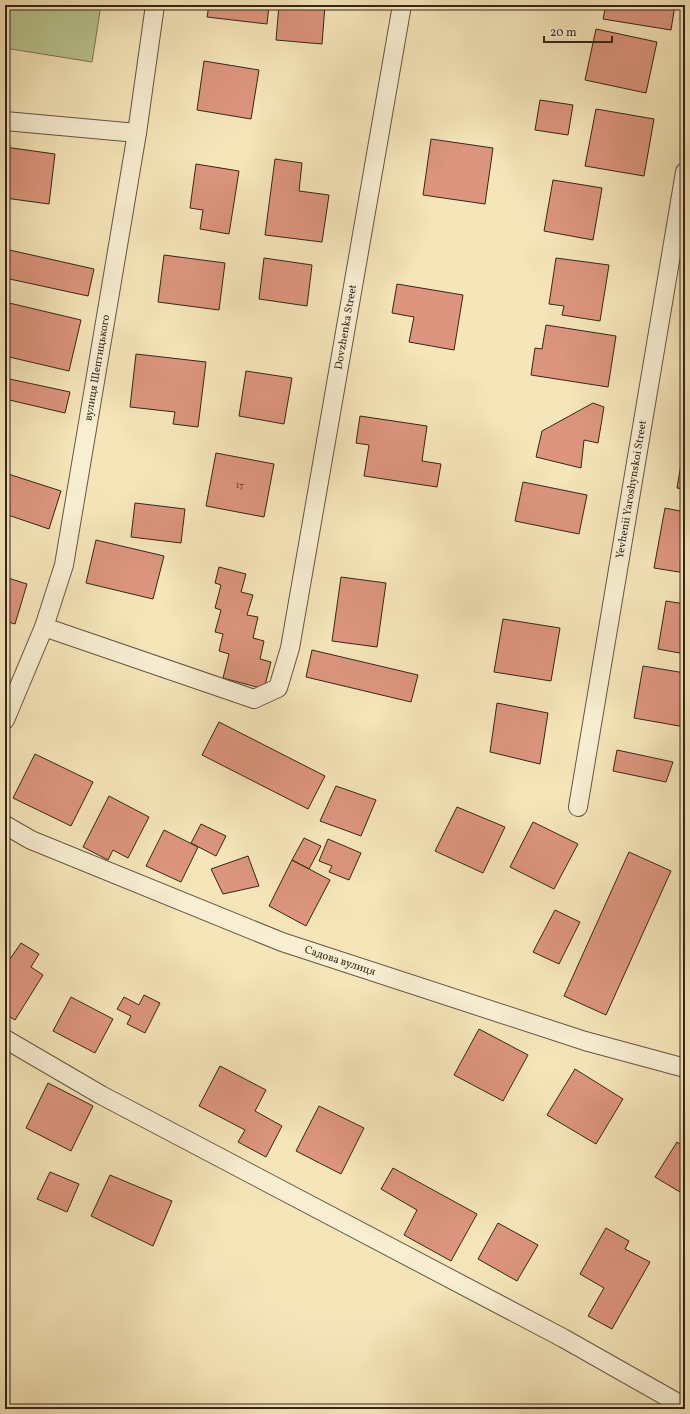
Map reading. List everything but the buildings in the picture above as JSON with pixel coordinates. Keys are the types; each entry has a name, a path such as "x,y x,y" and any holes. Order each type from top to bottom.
{"street":[{"name":"вулиця Шептицького","path":"5,720 44,627 64,565 137,133 155,5"},
{"name":"Dovzhenka Street","path":"44,627 254,699 278,688 290,648 402,5"},
{"path":"5,121 137,133"},
{"name":"Yevhenii Yaroshynskoi Street","path":"578,807 685,172"},
{"name":"Садова вулиця","path":"5,825 31,840 282,942 585,1041 685,1068"},
{"path":"5,1039 101,1095 563,1338 685,1407"}],"green space":[{"path":"5,5 101,5 92,62 5,48"}]}
